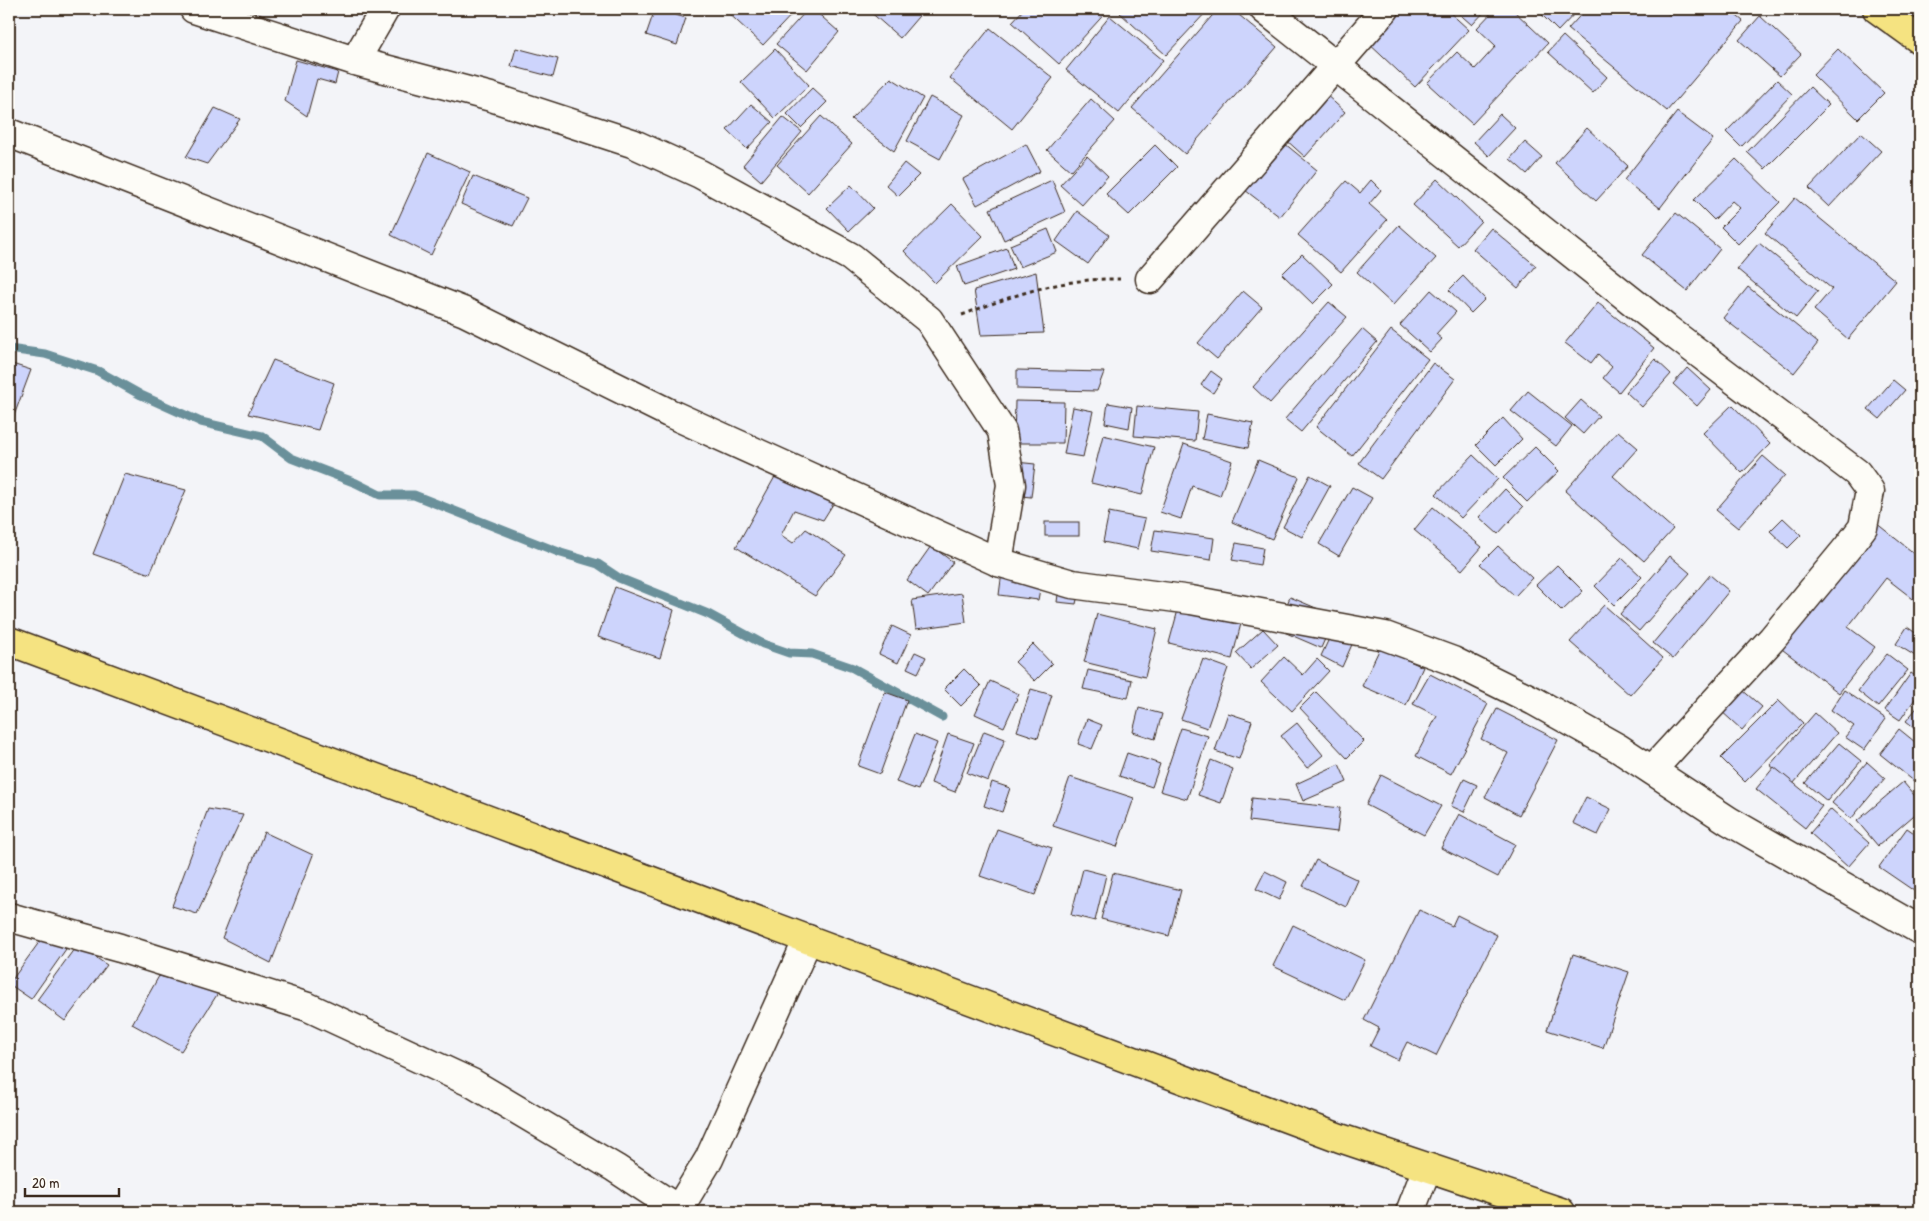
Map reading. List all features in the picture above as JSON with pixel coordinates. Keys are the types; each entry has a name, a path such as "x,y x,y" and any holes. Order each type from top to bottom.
{"main road":[{"path":"1877,9 1920,40"},
{"path":"9,641 1340,1138 1560,1212"}],"street":[{"path":"194,9 355,61 491,97 632,143 700,174 851,256 929,320 1002,432 1011,485 998,562"},
{"path":"355,61 385,9"},
{"path":"1264,9 1667,329 1857,473 1870,491 1863,527 1848,548 1772,639 1652,770"},
{"path":"1150,280 1384,9"},
{"path":"9,133 465,312 669,413 998,562 1072,584 1191,600 1385,636 1453,661 1534,701 1618,748 1729,821 1920,930"},
{"path":"9,918 120,948 308,1007 472,1083 615,1168 679,1211 709,1159 808,939"},
{"path":"1410,1212 1427,1168"}],"path":[{"path":"933,326 1053,284 1093,279 1150,280"}],"building":[{"path":"655,9 686,18 677,45 646,35"},
{"path":"724,9 797,9 763,45"},
{"path":"808,9 813,9 839,32 807,70 776,44"},
{"path":"867,9 923,9 924,10 900,38"},
{"path":"1024,9 1109,9 1059,64 1012,22"},
{"path":"1124,9 1209,9 1166,55 1120,13"},
{"path":"1218,9 1232,9 1277,47 1185,154 1132,108"},
{"path":"1396,9 1446,9 1469,30 1415,87 1366,41"},
{"path":"1454,9 1487,9 1472,25"},
{"path":"1495,9 1512,9 1548,43 1472,124 1427,83 1457,52 1475,69 1496,46 1477,28"},
{"path":"1536,9 1579,9 1558,31"},
{"path":"1586,9 1662,9 1671,16 1677,9 1728,9 1743,21 1667,111 1568,29"},
{"path":"1110,16 1163,60 1119,113 1066,70"},
{"path":"1760,16 1801,54 1780,76 1739,40"},
{"path":"990,28 1053,78 1012,129 950,78"},
{"path":"1563,36 1607,77 1593,93 1548,52"},
{"path":"516,48 558,59 553,77 511,66"},
{"path":"775,49 809,85 775,118 741,82"},
{"path":"1838,49 1884,93 1858,119 1813,75"},
{"path":"296,60 338,72 335,84 317,79 307,116 285,101"},
{"path":"891,78 923,98 894,151 851,119"},
{"path":"1777,80 1792,94 1741,147 1726,132"},
{"path":"1810,87 1829,105 1765,169 1747,152"},
{"path":"812,88 827,102 801,128 787,114"},
{"path":"1324,93 1345,112 1305,157 1284,138"},
{"path":"930,97 964,115 940,159 907,141"},
{"path":"1091,99 1115,121 1071,171 1047,150"},
{"path":"751,104 772,122 747,149 727,130"},
{"path":"215,108 240,119 207,164 186,157"},
{"path":"1677,112 1713,139 1660,208 1624,180"},
{"path":"1500,114 1515,128 1489,156 1474,142"},
{"path":"821,116 852,144 808,193 777,165"},
{"path":"783,117 802,132 761,181 743,165"},
{"path":"1587,128 1628,166 1596,201 1555,163"},
{"path":"1861,133 1881,151 1829,207 1809,188"},
{"path":"1279,139 1317,170 1280,217 1241,187"},
{"path":"1525,142 1542,157 1527,174 1510,159"},
{"path":"1026,144 1040,171 977,205 963,179"},
{"path":"1155,145 1177,167 1129,215 1106,194"},
{"path":"428,153 470,172 431,255 391,235"},
{"path":"1087,156 1108,176 1082,205 1060,185"},
{"path":"1736,159 1780,202 1738,244 1721,227 1740,208 1732,201 1714,220 1694,200"},
{"path":"904,163 919,175 898,196 886,185"},
{"path":"473,176 527,198 513,226 461,204"},
{"path":"1437,179 1481,221 1458,246 1413,205"},
{"path":"1052,180 1065,212 1004,240 990,209"},
{"path":"1371,180 1381,190 1369,204 1387,220 1341,272 1298,235 1346,181 1360,193"},
{"path":"851,185 873,208 849,231 827,208"},
{"path":"1795,198 1896,281 1848,339 1814,310 1832,289 1765,233"},
{"path":"952,204 983,236 935,283 904,251"},
{"path":"1077,211 1109,235 1088,264 1056,241"},
{"path":"1676,213 1720,249 1687,291 1642,255"},
{"path":"1399,225 1436,258 1393,305 1357,272"},
{"path":"1491,228 1536,266 1518,288 1473,249"},
{"path":"1048,229 1057,252 1020,267 1010,245"},
{"path":"1759,243 1818,291 1796,318 1737,269"},
{"path":"1007,248 1014,269 964,286 957,266"},
{"path":"1302,254 1333,284 1313,304 1282,274"},
{"path":"1036,272 1044,333 981,335 974,290"},
{"path":"1463,276 1485,299 1471,313 1449,290"},
{"path":"1748,287 1818,343 1794,373 1723,318"},
{"path":"1431,290 1456,312 1436,334 1442,339 1430,352 1400,325"},
{"path":"1243,291 1262,307 1217,359 1198,343"},
{"path":"1329,302 1347,317 1270,403 1253,387"},
{"path":"1598,303 1654,348 1619,392 1603,378 1612,367 1598,354 1591,363 1565,343"},
{"path":"1362,329 1377,342 1301,432 1285,419"},
{"path":"1391,330 1428,359 1352,456 1316,427"},
{"path":"1655,359 1671,374 1642,407 1626,392"},
{"path":"273,360 334,383 318,430 248,414"},
{"path":"9,363 31,370 9,429"},
{"path":"1433,363 1455,379 1381,479 1359,463"},
{"path":"1687,368 1711,390 1697,406 1673,384"},
{"path":"1017,370 1104,372 1097,391 1017,389"},
{"path":"1211,371 1222,379 1213,393 1201,385"},
{"path":"1893,380 1905,390 1880,419 1868,409"},
{"path":"1528,391 1572,426 1556,446 1511,411"},
{"path":"1581,400 1599,416 1583,434 1565,418"},
{"path":"1015,401 1064,402 1063,443 1014,443"},
{"path":"1108,403 1132,407 1129,428 1105,423"},
{"path":"1732,405 1770,444 1742,473 1703,433"},
{"path":"1137,406 1198,412 1195,441 1134,436"},
{"path":"1073,407 1093,411 1083,457 1064,454"},
{"path":"1207,414 1253,423 1248,448 1202,439"},
{"path":"1503,418 1522,439 1496,465 1476,445"},
{"path":"1618,431 1638,448 1613,476 1673,529 1644,561 1565,491"},
{"path":"1103,435 1154,447 1142,495 1091,483"},
{"path":"1184,444 1232,461 1220,496 1192,486 1181,519 1160,512"},
{"path":"1535,447 1559,471 1527,502 1503,478"},
{"path":"1473,455 1498,479 1461,518 1436,494"},
{"path":"1763,456 1785,475 1738,528 1716,510"},
{"path":"1258,460 1299,477 1272,539 1232,522"},
{"path":"1016,462 1035,464 1031,497 1012,495"},
{"path":"777,473 838,496 823,520 794,510 781,535 793,543 806,529 846,555 815,596 736,547"},
{"path":"125,474 186,490 150,574 93,554"},
{"path":"1310,475 1330,486 1302,537 1283,527"},
{"path":"1352,487 1372,498 1339,556 1319,544"},
{"path":"1505,489 1523,507 1498,534 1479,517"},
{"path":"1433,507 1482,547 1462,570 1414,530"},
{"path":"1109,512 1145,519 1138,549 1103,542"},
{"path":"1783,518 1801,535 1788,548 1770,531"},
{"path":"1871,519 1920,558 1920,597 1917,602 1886,578 1848,627 1875,647 1839,693 1774,643"},
{"path":"1045,522 1079,522 1079,536 1045,536"},
{"path":"1155,530 1214,538 1211,560 1151,551"},
{"path":"1236,543 1263,548 1260,565 1232,560"},
{"path":"931,546 953,562 928,596 907,580"},
{"path":"1498,546 1532,578 1515,596 1480,564"},
{"path":"1670,556 1690,573 1639,631 1620,614"},
{"path":"1622,558 1642,577 1614,605 1595,586"},
{"path":"1557,565 1583,591 1562,611 1536,585"},
{"path":"1002,572 1042,578 1038,600 999,595"},
{"path":"1710,575 1729,591 1673,659 1653,643"},
{"path":"615,587 674,610 660,658 598,637"},
{"path":"1059,587 1079,590 1076,604 1057,602"},
{"path":"1184,588 1246,604 1232,659 1169,643"},
{"path":"962,593 966,622 916,629 912,600"},
{"path":"1290,597 1335,616 1321,648 1277,629"},
{"path":"1604,605 1663,658 1630,695 1570,642"},
{"path":"1097,614 1157,629 1145,677 1084,662"},
{"path":"892,626 911,635 898,663 879,654"},
{"path":"1907,627 1920,636 1920,659 1896,644"},
{"path":"1263,629 1278,645 1251,669 1236,653"},
{"path":"1333,630 1354,640 1342,667 1321,656"},
{"path":"1033,644 1052,664 1035,681 1015,662"},
{"path":"1380,648 1423,667 1406,705 1362,686"},
{"path":"915,652 926,657 918,673 907,668"},
{"path":"1887,654 1908,670 1878,707 1858,691"},
{"path":"1284,657 1303,675 1317,659 1329,671 1292,711 1261,682"},
{"path":"1203,659 1228,668 1207,728 1181,719"},
{"path":"964,669 981,686 961,706 944,689"},
{"path":"1088,670 1132,680 1128,698 1083,689"},
{"path":"1911,673 1920,679 1920,692 1900,720 1885,710"},
{"path":"1430,674 1488,704 1451,774 1416,756 1437,716 1413,704"},
{"path":"990,681 1019,694 1004,727 975,714"},
{"path":"1740,688 1762,707 1742,730 1720,710"},
{"path":"1031,689 1052,695 1038,738 1017,731"},
{"path":"1844,690 1886,719 1864,750 1845,737 1854,726 1831,710"},
{"path":"885,692 907,700 880,774 858,766"},
{"path":"1316,692 1364,741 1347,758 1300,708"},
{"path":"1779,700 1803,723 1745,782 1721,758"},
{"path":"1920,704 1920,732 1906,721"},
{"path":"1139,708 1162,714 1155,739 1133,732"},
{"path":"1497,709 1558,740 1519,815 1485,797 1508,753 1481,739"},
{"path":"1228,713 1252,721 1239,759 1215,751"},
{"path":"1815,713 1837,733 1793,784 1770,765"},
{"path":"1087,719 1102,725 1092,749 1078,744"},
{"path":"1297,723 1323,755 1307,768 1281,736"},
{"path":"1181,728 1208,736 1187,799 1160,791"},
{"path":"1899,729 1920,746 1920,786 1880,754"},
{"path":"984,731 1005,739 988,781 967,773"},
{"path":"915,734 937,743 918,790 896,782"},
{"path":"948,734 974,743 955,792 931,783"},
{"path":"1839,743 1861,761 1827,801 1805,783"},
{"path":"1127,753 1160,764 1152,787 1119,776"},
{"path":"1211,760 1233,769 1221,803 1198,795"},
{"path":"1867,762 1885,778 1851,819 1832,803"},
{"path":"1339,764 1347,782 1303,801 1296,784"},
{"path":"1774,767 1822,806 1805,828 1756,789"},
{"path":"1381,775 1441,806 1424,835 1366,805"},
{"path":"1070,777 1134,798 1117,847 1053,826"},
{"path":"1464,779 1477,785 1464,812 1451,806"},
{"path":"992,782 1010,788 1002,812 984,806"},
{"path":"1903,782 1920,802 1920,810 1878,846 1857,821"},
{"path":"1586,797 1611,809 1598,835 1573,823"},
{"path":"1252,798 1340,808 1337,832 1249,821"},
{"path":"208,809 243,815 197,914 172,906"},
{"path":"1831,809 1869,843 1848,867 1810,833"},
{"path":"1459,814 1515,844 1498,877 1441,848"},
{"path":"1907,828 1920,837 1920,895 1879,867"},
{"path":"997,829 1052,848 1035,895 980,876"},
{"path":"264,832 313,855 271,963 222,938"},
{"path":"1316,860 1358,880 1346,907 1303,886"},
{"path":"1083,869 1106,875 1095,921 1071,915"},
{"path":"1265,871 1287,882 1279,900 1256,889"},
{"path":"1113,873 1181,890 1169,936 1101,919"},
{"path":"1419,910 1452,926 1457,915 1497,935 1436,1056 1407,1042 1398,1060 1370,1046 1379,1028 1364,1020"},
{"path":"1293,925 1365,960 1345,1000 1273,966"},
{"path":"45,934 66,949 31,999 9,984"},
{"path":"77,945 107,965 65,1021 37,1000"},
{"path":"1573,954 1629,972 1603,1048 1547,1030"},
{"path":"159,976 220,990 181,1051 132,1024"}],"waterway":[{"path":"9,349 45,354 98,371 141,395 201,422 262,436 291,458 356,483 380,495 414,495 561,553 598,564 619,578 708,614 763,644 789,653 812,654 853,668 942,717"}]}
